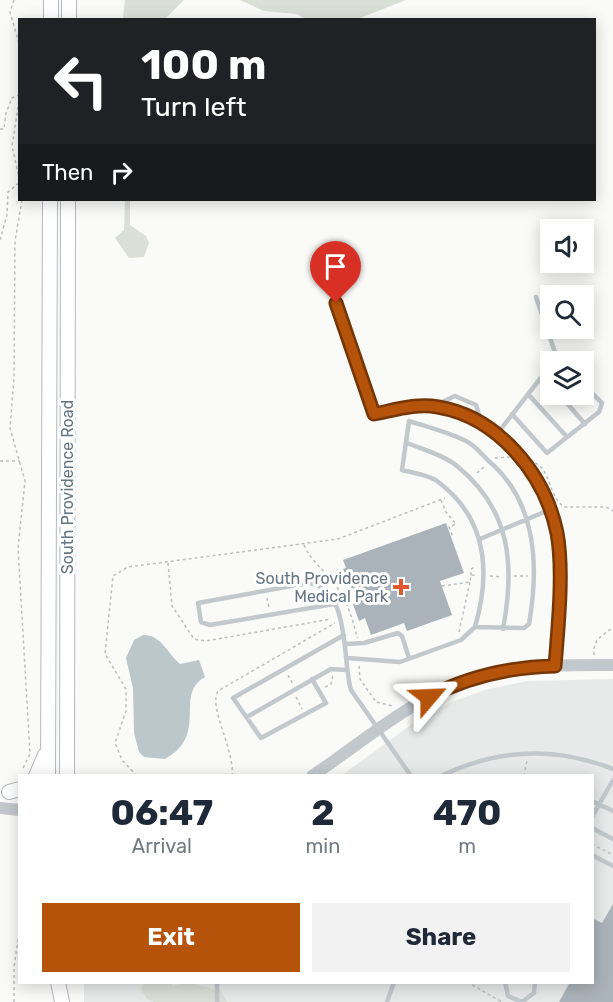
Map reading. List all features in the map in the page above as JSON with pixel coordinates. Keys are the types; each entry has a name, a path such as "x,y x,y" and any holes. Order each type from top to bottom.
{"main road":[{"path":"51,0 51,18"},
{"path":"69,0 69,18"},
{"name":"South Providence Road","path":"48,774 50,201"},
{"name":"South Providence Road","path":"68,201 68,773"},
{"path":"37,774 49,741"},
{"path":"60,984 62,1002"}],"street":[{"path":"315,774 417,703 461,682 504,670 613,665"},
{"path":"0,808 18,810"}],"lane":[{"path":"536,297 555,351"},
{"path":"336,303 374,414 410,406 432,406 454,411 497,434 521,458 537,482 556,532 558,555 555,666"},
{"path":"497,434 540,380"},
{"path":"528,394 567,437"},
{"path":"512,414 547,453 599,412 602,403 594,395"},
{"path":"432,406 455,396 476,405 482,424"},
{"path":"569,405 585,424"},
{"path":"347,658 389,663 461,640 475,627 485,576 480,539 465,509 436,480 402,470 410,406"},
{"path":"409,421 468,441 502,472 528,520 535,557 534,596 529,624 524,628 475,627"},
{"path":"407,442 456,464 493,506 503,531 510,576 503,629"},
{"path":"480,539 549,510"},
{"path":"334,604 210,626 201,622 198,603 308,583 317,584 327,592 334,604 344,635 346,669 351,690 410,774"},
{"path":"346,644 364,643 398,633 402,636 409,658"},
{"path":"312,679 326,703 261,738 233,698 344,635"},
{"path":"247,717 312,679 334,669 346,669"},
{"path":"446,774 480,760 526,753 571,756 613,769"},
{"path":"594,814 613,780"},
{"path":"594,802 613,811"},
{"path":"594,829 613,839"},
{"path":"594,856 613,866"},
{"path":"217,984 217,1002"},
{"path":"387,1002 393,984"},
{"path":"505,984 508,996 522,1002 534,993 535,984"}],"path":[{"path":"14,0 10,12 18,40"},
{"path":"0,129 4,129 6,112 12,98 18,96"},
{"path":"18,108 12,146 18,173"},
{"path":"0,240 7,215 8,192 18,184"},
{"path":"22,201 15,241 14,378 10,428 25,480 18,548 30,754 22,770"},
{"path":"470,479 498,457 521,458 536,463 543,469 559,503 564,507 606,507 613,511"},
{"path":"0,461 21,461"},
{"path":"135,774 122,760 115,743 126,711 126,689 105,654 113,576 128,567 338,539 451,495"},
{"path":"441,500 446,512 456,524 449,526 453,537"},
{"path":"471,576 471,569 478,565"},
{"path":"458,634 470,582"},
{"path":"594,665 593,644 597,638 613,627"},
{"path":"319,690 331,684 334,669"},
{"path":"525,774 528,765 526,753"},
{"path":"594,845 613,855"},
{"path":"14,1002 14,967 18,940"},
{"path":"470,984 502,1002"}],"shaded area":[{"path":"125,0 184,0 166,18 123,18"},
{"path":"240,0 406,0 360,18 303,18 297,14 264,11"},
{"path":"125,201 130,201 130,225 146,236 149,243 144,257 129,258 115,238 124,230"},
{"path":"143,635 160,641 180,664 199,660 205,677 196,685 192,694 186,738 178,749 165,759 144,757 139,752 134,733 133,688 126,658 134,640"},
{"path":"613,679 613,1002 84,1002 84,984 594,984 594,774 343,774 419,719 451,702 488,689 528,681"},
{"path":"144,984 172,984 173,986 197,984 220,990 227,1002 154,1002 147,999 141,989"}],"building":[{"path":"446,523 464,573 440,581 452,615 407,631 404,623 371,635 365,618 359,621 353,604 359,602 353,588 350,589 343,569 346,568 343,560"},
{"path":"613,904 613,1002 559,1002 569,984 594,984 594,919 602,923"}],"place":[{"name":"South Providence Medical Park","path":"401,587"}],"route":[{"path":"336,303 374,414 410,406 437,407 472,418 502,436 537,482 556,532 558,579 555,666 504,670 482,675 429,697"}]}
